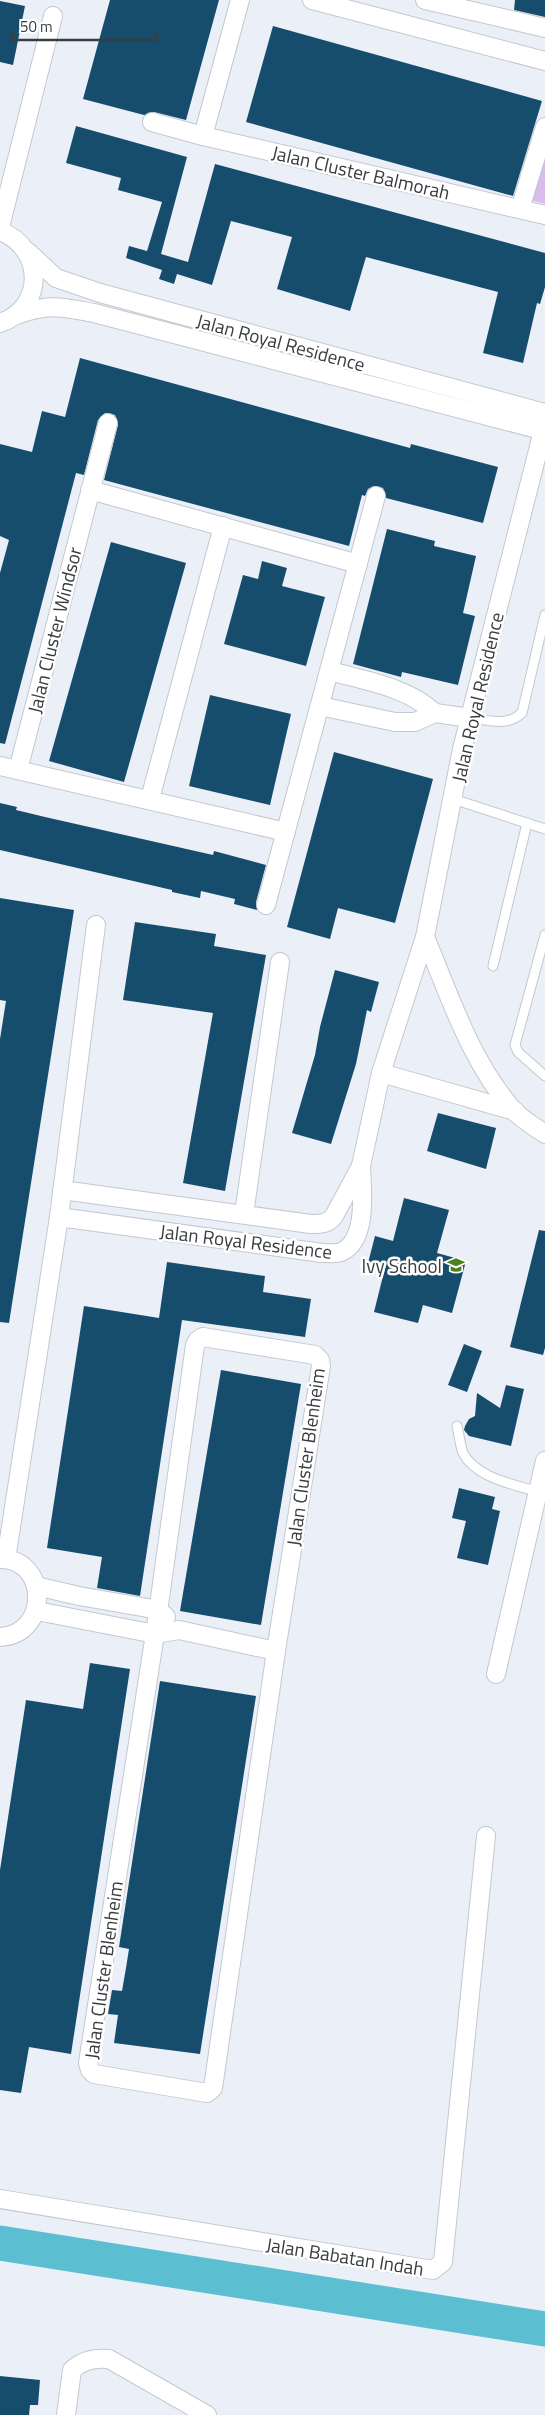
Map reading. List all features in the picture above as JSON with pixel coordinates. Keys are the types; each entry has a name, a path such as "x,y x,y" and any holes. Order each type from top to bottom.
{"street":[{"path":"203,136 240,0"},
{"path":"312,0 545,61"},
{"path":"425,0 450,3 545,28"},
{"path":"0,229 52,16"},
{"name":"Jalan Cluster Balmorah","path":"152,122 203,136 545,216"},
{"path":"520,209 545,126"},
{"name":"Jalan Royal Residence","path":"0,229 10,235 56,278 100,293 545,424"},
{"path":"8,319 25,305 32,292 34,272 28,252"},
{"name":"Jalan Royal Residence","path":"8,319 37,307 53,306 94,313 545,424"},
{"name":"Jalan Cluster Windsor","path":"18,770 108,423"},
{"name":"Jalan Royal Residence","path":"62,1190 311,1224 330,1222 361,1162 381,1073 425,937 470,718 545,424"},
{"path":"90,490 358,564"},
{"path":"266,905 376,496"},
{"path":"150,799 223,526"},
{"path":"330,671 399,691 421,700 435,713"},
{"path":"320,706 395,722 415,722 435,713 470,718"},
{"path":"0,766 150,799 286,832"},
{"path":"0,1637 11,1636 27,1627 36,1611 36,1586 27,1568 3,1559 59,1217 96,925"},
{"path":"425,937 468,1041 515,1111 545,1134"},
{"name":"Jalan Royal Residence","path":"244,1214 280,962"},
{"path":"381,1073 515,1111"},
{"name":"Jalan Royal Residence","path":"59,1217 322,1253 341,1253 353,1244 359,1231 362,1193 361,1162"},
{"name":"Jalan Cluster Blenheim","path":"203,1337 315,1355 320,1360 321,1366 276,1651 213,2088 208,2092 94,2074 90,2070 88,2063 155,1634 195,1345 203,1337"},
{"path":"496,1674 545,1461"},
{"path":"36,1586 79,1596 159,1610 179,1630"},
{"path":"36,1611 155,1634 179,1630 276,1651"},
{"name":"Jalan Babatan Indah","path":"0,2199 433,2270 443,2262 486,1836"},
{"path":"66,2415 72,2370 86,2360 97,2358 108,2359 207,2415"}],"lane":[{"path":"470,718 505,723 514,721 522,713 545,615"},
{"path":"453,799 545,829"},
{"path":"493,966 527,823"},
{"path":"545,935 515,1045 518,1052 545,1076"},
{"path":"457,1426 463,1452 475,1467 496,1479 538,1492"}],"shaded area":[{"path":"545,154 545,204 526,199"}],"building":[{"path":"110,0 219,0 186,120 154,112 144,115 83,99"},
{"path":"515,0 545,0 545,17 514,10"},
{"path":"0,1 25,6 13,65 0,62"},
{"path":"273,26 542,101 513,196 246,122"},
{"path":"76,126 187,157 161,254 188,262 215,164 545,253 545,287 540,304 537,303 523,363 483,353 498,292 366,257 350,311 277,289 292,237 231,221 212,285 177,274 174,284 159,279 162,270 126,258 129,246 147,251 162,202 118,190 121,178 66,163"},
{"path":"80,358 410,448 411,444 498,467 483,523 386,498 383,488 374,486 368,489 365,496 362,495 349,546 104,480 118,425 115,415 105,413 98,420 84,475 76,473 5,744 0,743 0,573 9,540 0,536 0,444 32,452 42,411 65,417"},
{"path":"387,529 435,541 434,546 476,556 463,613 475,616 458,685 402,672 401,677 353,664"},
{"path":"111,542 186,563 124,782 49,761"},
{"path":"262,561 287,568 282,586 325,597 306,666 224,644 243,575 258,579"},
{"path":"210,695 291,714 270,805 189,786"},
{"path":"334,752 433,779 395,923 338,908 330,939 287,927"},
{"path":"0,803 17,807 16,810 45,817 213,855 214,851 266,865 256,902 257,910 234,904 235,899 201,891 200,898 0,850"},
{"path":"0,898 74,910 9,1323 0,1322 0,1039 6,1001 0,1000"},
{"path":"135,922 216,934 214,946 266,955 225,1191 183,1183 213,1013 123,1000"},
{"path":"335,970 379,982 371,1012 367,1010 356,1064 331,1144 292,1133 315,1055 320,1027"},
{"path":"438,1113 496,1128 486,1169 427,1151"},
{"path":"404,1198 449,1210 437,1253 466,1261 452,1313 423,1305 418,1323 374,1312 385,1268 368,1263 375,1236 393,1241"},
{"path":"539,1230 545,1231 545,1348 543,1355 510,1347"},
{"path":"167,1262 265,1276 263,1292 311,1299 305,1337 182,1320 140,1596 97,1588 102,1557 47,1548 84,1306 159,1318"},
{"path":"464,1344 482,1351 467,1392 448,1385"},
{"path":"221,1370 301,1384 261,1625 180,1611"},
{"path":"506,1385 524,1389 511,1446 469,1436 464,1430 469,1419 475,1416 477,1393 500,1408"},
{"path":"459,1488 495,1497 492,1509 500,1511 488,1565 457,1558 466,1521 452,1518"},
{"path":"90,1663 130,1669 71,2054 29,2047 21,2093 0,2090 0,1870 26,1700 83,1709"},
{"path":"160,1681 256,1696 200,2054 114,2043 118,2015 108,2014 112,1990 122,1991 129,1949 119,1947"},
{"path":"0,2376 40,2380 38,2405 30,2405 29,2415 0,2415"}],"waterway":[{"path":"0,2243 545,2329"}],"place":[{"name":"Ivy School","path":"456,1265"}]}
